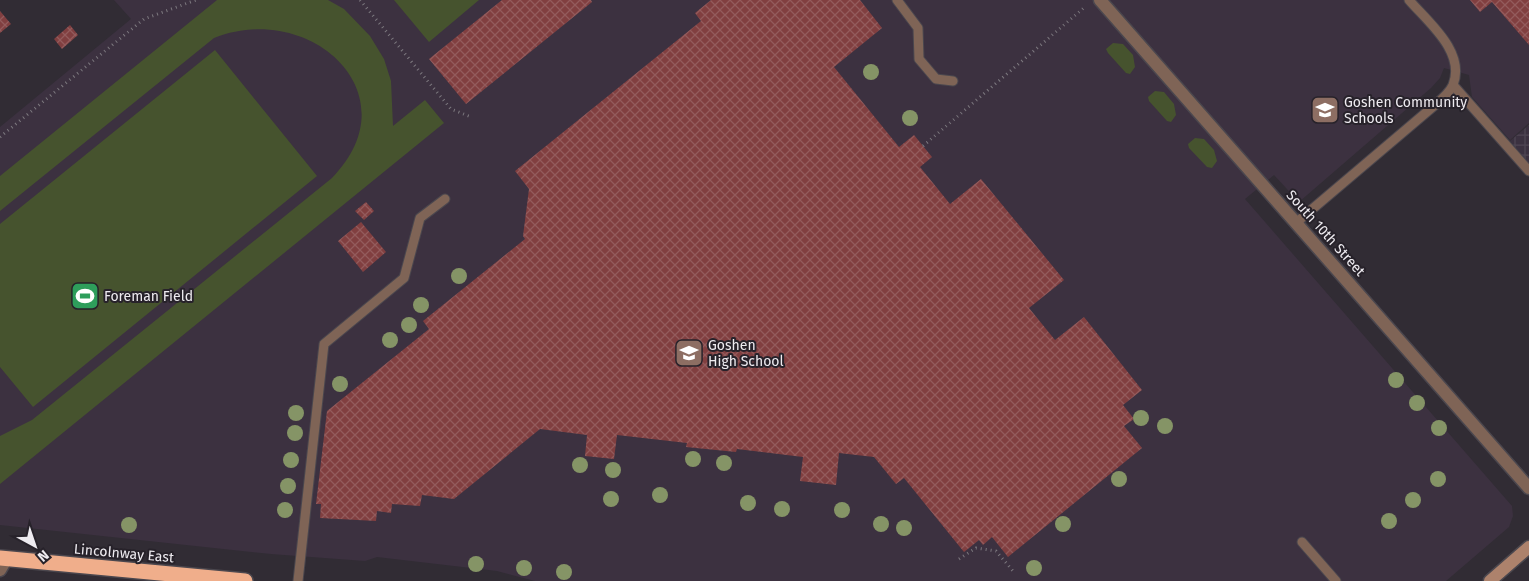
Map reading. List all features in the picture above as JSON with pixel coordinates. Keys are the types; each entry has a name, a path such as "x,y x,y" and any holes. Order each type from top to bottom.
{"highway":[{"name":"Lincolnway East","path":"2,562 245,581"}],"main road":[{"path":"1490,581 1529,547"}],"street":[{"name":"South 10th Street","path":"1100,0 1529,488"}],"lane":[{"path":"897,0 918,28 919,59 936,79 953,81"},
{"path":"1297,222 1435,106 1453,85 1455,62 1448,45 1409,0"},
{"path":"1453,85 1529,172"},
{"path":"298,581 324,344 404,278 420,218 445,198"},
{"path":"1302,542 1336,581"}],"path":[{"path":"0,137 144,19 196,0"},
{"path":"360,0 451,109 471,116"},
{"path":"923,146 1092,0"},
{"path":"959,560 976,548 996,551 1013,571"}],"shaded area":[{"name":"Goshen High School","path":"114,0 1529,0 1529,123 1510,140 1472,97 1469,75 1444,68 1440,78 1431,88 1299,202 1274,175 1245,199 1512,506 1513,516 1509,527 1446,581 535,581 497,571 377,557 365,561 271,554 0,525 0,127 131,19"},
{"path":"1529,125 1529,163 1510,141"}],"green space":[{"path":"217,0 328,0 344,9 370,36 384,59 391,81 393,126 425,100 444,123 0,484 0,436 32,420 332,178 354,146 362,115 356,87 340,62 315,43 284,32 250,30 214,38 0,211 0,176"},
{"path":"394,0 479,0 429,42"},
{"path":"1113,43 1123,44 1133,55 1135,67 1130,74 1126,73 1108,53 1106,49"},
{"name":"Foreman Field","path":"215,50 317,176 33,407 0,367 0,224"},
{"path":"1155,91 1164,92 1174,104 1176,115 1171,122 1167,121 1149,101 1148,97"},
{"path":"1195,138 1204,139 1214,150 1217,161 1212,168 1207,167 1189,148 1188,144"}],"building":[{"path":"502,0 591,0 592,2 466,104 429,59"},
{"path":"711,0 860,0 882,28 834,67 899,147 914,135 932,157 920,167 950,204 981,179 1064,280 1029,308 1055,340 1084,317 1142,390 1123,405 1134,419 1124,426 1142,448 1008,557 992,537 983,545 979,540 964,552 904,478 896,484 874,457 839,453 836,485 800,481 803,457 737,449 736,452 686,447 687,443 617,435 614,459 585,456 587,435 540,429 454,499 422,495 420,506 392,504 391,513 377,511 376,521 320,518 321,504 316,504 327,411 429,329 423,321 525,239 523,236 529,189 515,171 701,21 695,13"},
{"path":"1470,0 1529,0 1529,45 1492,2 1480,12"},
{"path":"0,11 11,24 0,33"},
{"path":"70,25 78,35 62,49 54,39"},
{"path":"366,202 374,211 364,220 355,211"},
{"path":"361,222 386,252 363,272 338,241"}],"place":[{"name":"Goshen Community Schools","path":"1325,110"},
{"name":"Foreman Field","path":"85,296"},
{"name":"Goshen High School","path":"689,353"}]}
